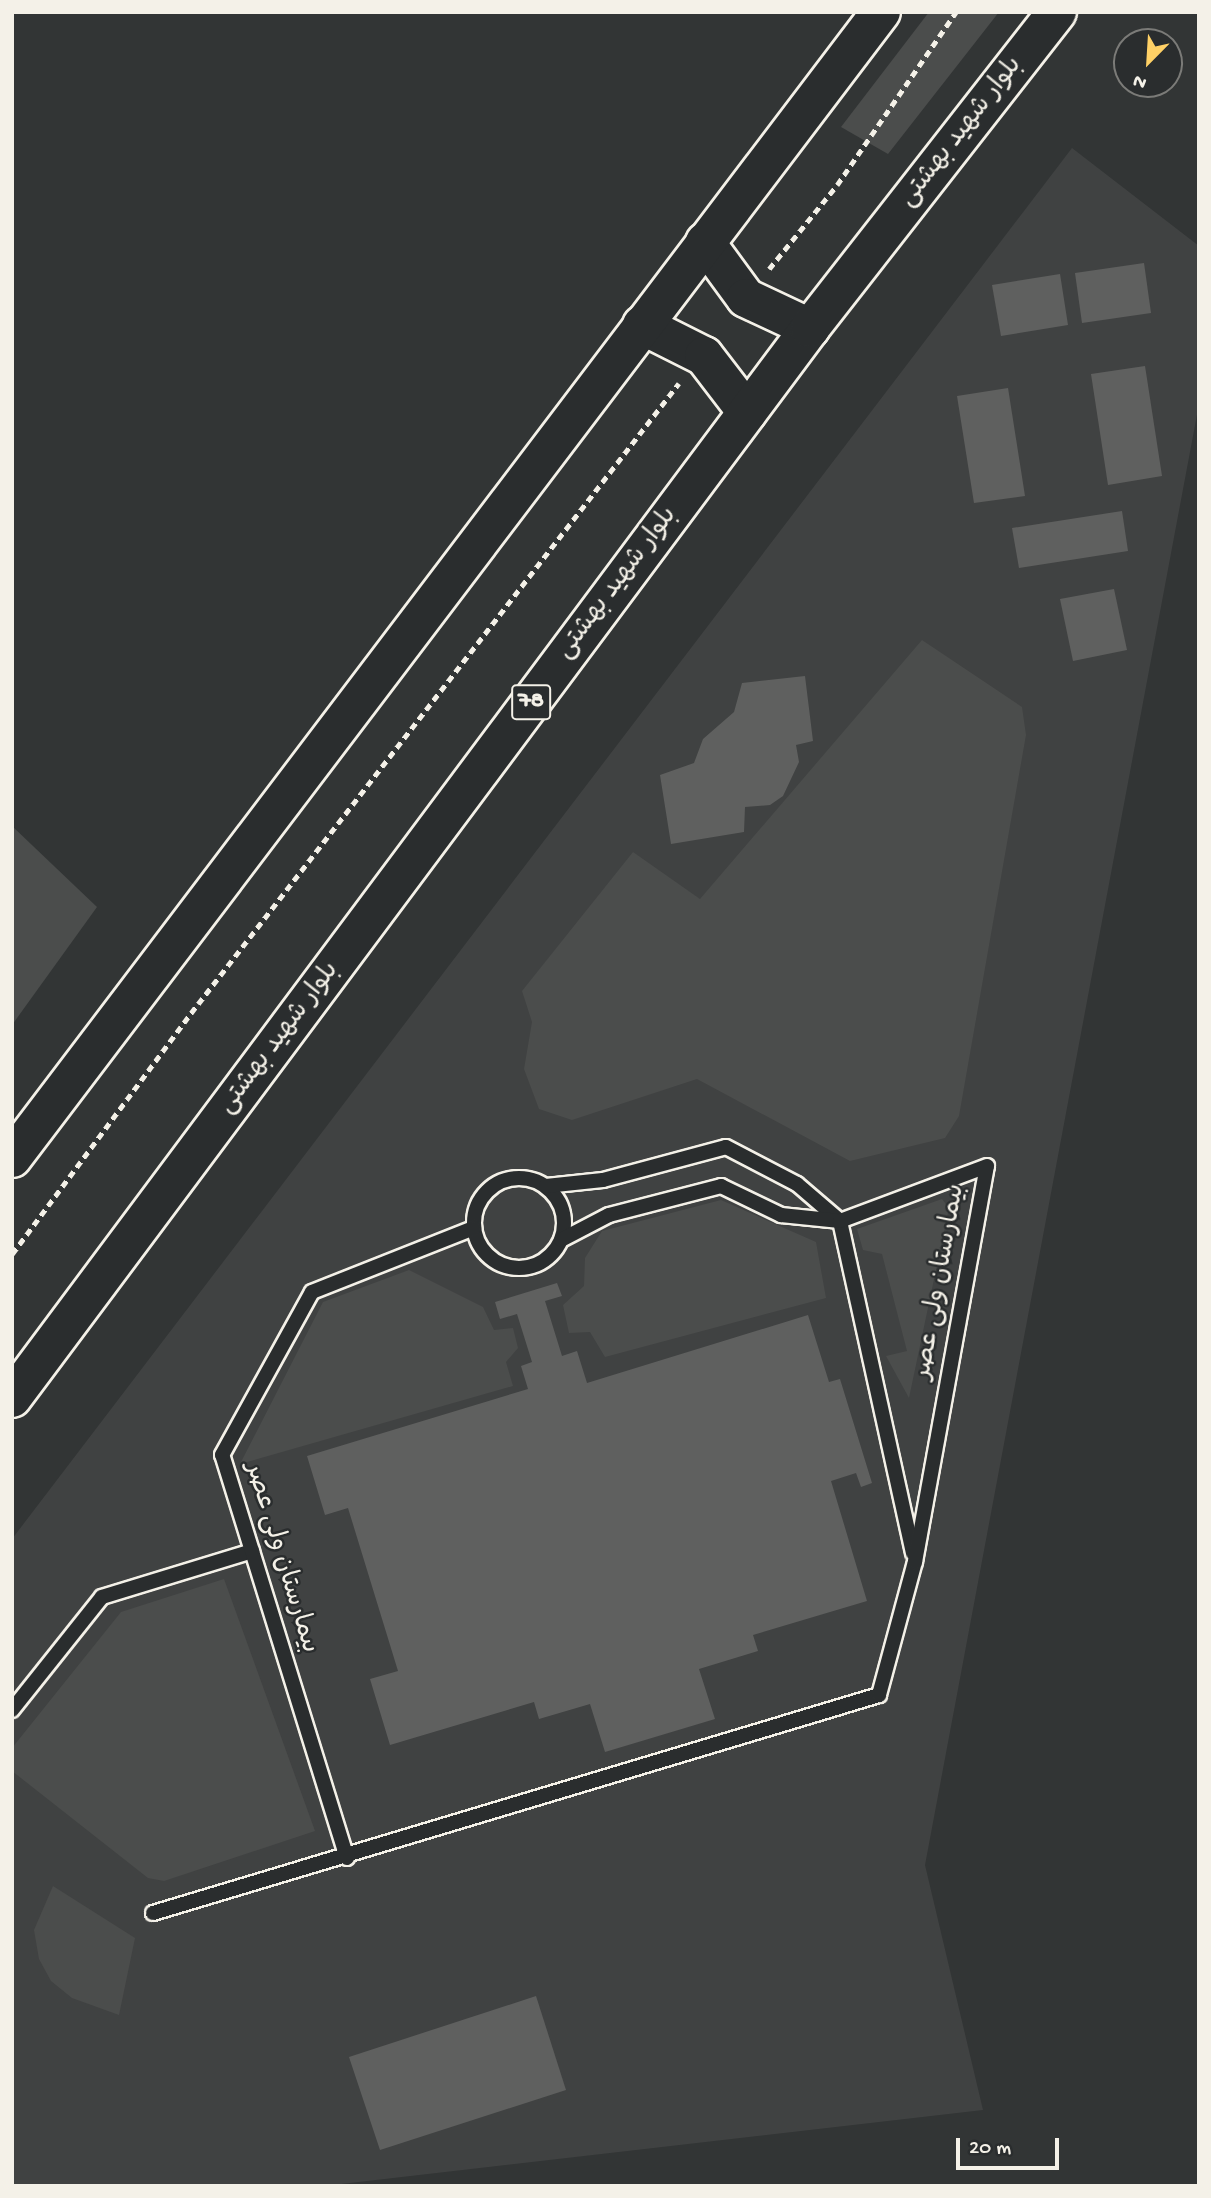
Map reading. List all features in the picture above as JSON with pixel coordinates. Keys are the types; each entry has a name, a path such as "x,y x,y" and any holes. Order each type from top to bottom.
{"main road":[{"path":"12,1158 881,12"},
{"name":"بلوار شهید بهشتی","path":"12,1398 810,328 1057,12"},
{"path":"705,242 746,298 810,328"},
{"path":"642,325 704,356 747,412"}],"lane":[{"path":"726,1147 797,1184 840,1221 781,1215 721,1186 609,1215 561,1240 542,1262 513,1268 486,1255 474,1228 480,1199 502,1180 517,1177 546,1186 603,1180 726,1147"},
{"name":"بیمارستان ولی عصر","path":"153,1913 347,1858 879,1695 915,1562 987,1166 840,1221 915,1562"},
{"path":"546,1186 563,1211 561,1240"},
{"name":"بیمارستان ولی عصر","path":"347,1858 222,1455 312,1292 474,1228"},
{"path":"12,1710 102,1598 252,1551"}],"path":[{"path":"746,298 837,185 956,12"},
{"path":"12,1254 654,409 704,356"}],"shaded area":[{"path":"929,12 999,12 888,154 841,127"},
{"path":"1072,148 1199,246 1199,404 925,1865 983,2110 324,2186 12,2186 12,1539"},
{"path":"922,640 1022,707 1026,735 959,1116 945,1138 850,1161 697,1079 572,1120 539,1109 524,1069 532,1022 522,991 633,852 700,899"},
{"path":"12,826 97,907 12,1025"},
{"path":"942,1199 949,1208 909,1398 886,1356 907,1351 882,1254 863,1250 857,1229"},
{"path":"721,1200 816,1242 826,1298 605,1357 590,1332 569,1333 563,1305 584,1286 585,1258 602,1231"},
{"path":"409,1270 483,1307 494,1330 513,1328 518,1348 506,1362 513,1386 240,1464 323,1302"},
{"path":"224,1579 315,1831 164,1881 148,1878 12,1771 12,1748 121,1612"},
{"path":"53,1886 135,1938 119,2015 72,1998 51,1981 39,1959 34,1930"}],"building":[{"path":"1144,263 1151,313 1082,323 1075,273"},
{"path":"1060,274 1068,325 1001,336 992,285"},
{"path":"1145,366 1162,476 1108,485 1091,374"},
{"path":"1008,388 1025,496 974,503 957,396"},
{"path":"1122,511 1128,551 1019,568 1012,528"},
{"path":"1114,589 1127,650 1073,661 1060,599"},
{"path":"805,676 813,741 796,745 799,762 783,796 770,805 745,807 744,832 671,844 660,775 694,763 703,739 734,712 742,683"},
{"path":"557,1283 562,1296 545,1301 562,1356 577,1351 587,1383 808,1315 829,1382 840,1379 872,1483 861,1487 856,1473 831,1481 867,1601 753,1635 758,1651 699,1669 715,1719 605,1752 590,1704 539,1719 534,1702 390,1745 370,1679 398,1671 348,1508 325,1515 307,1456 528,1389 521,1366 532,1362 517,1314 500,1319 495,1302"},
{"path":"536,1996 566,2090 380,2150 349,2057"}]}
